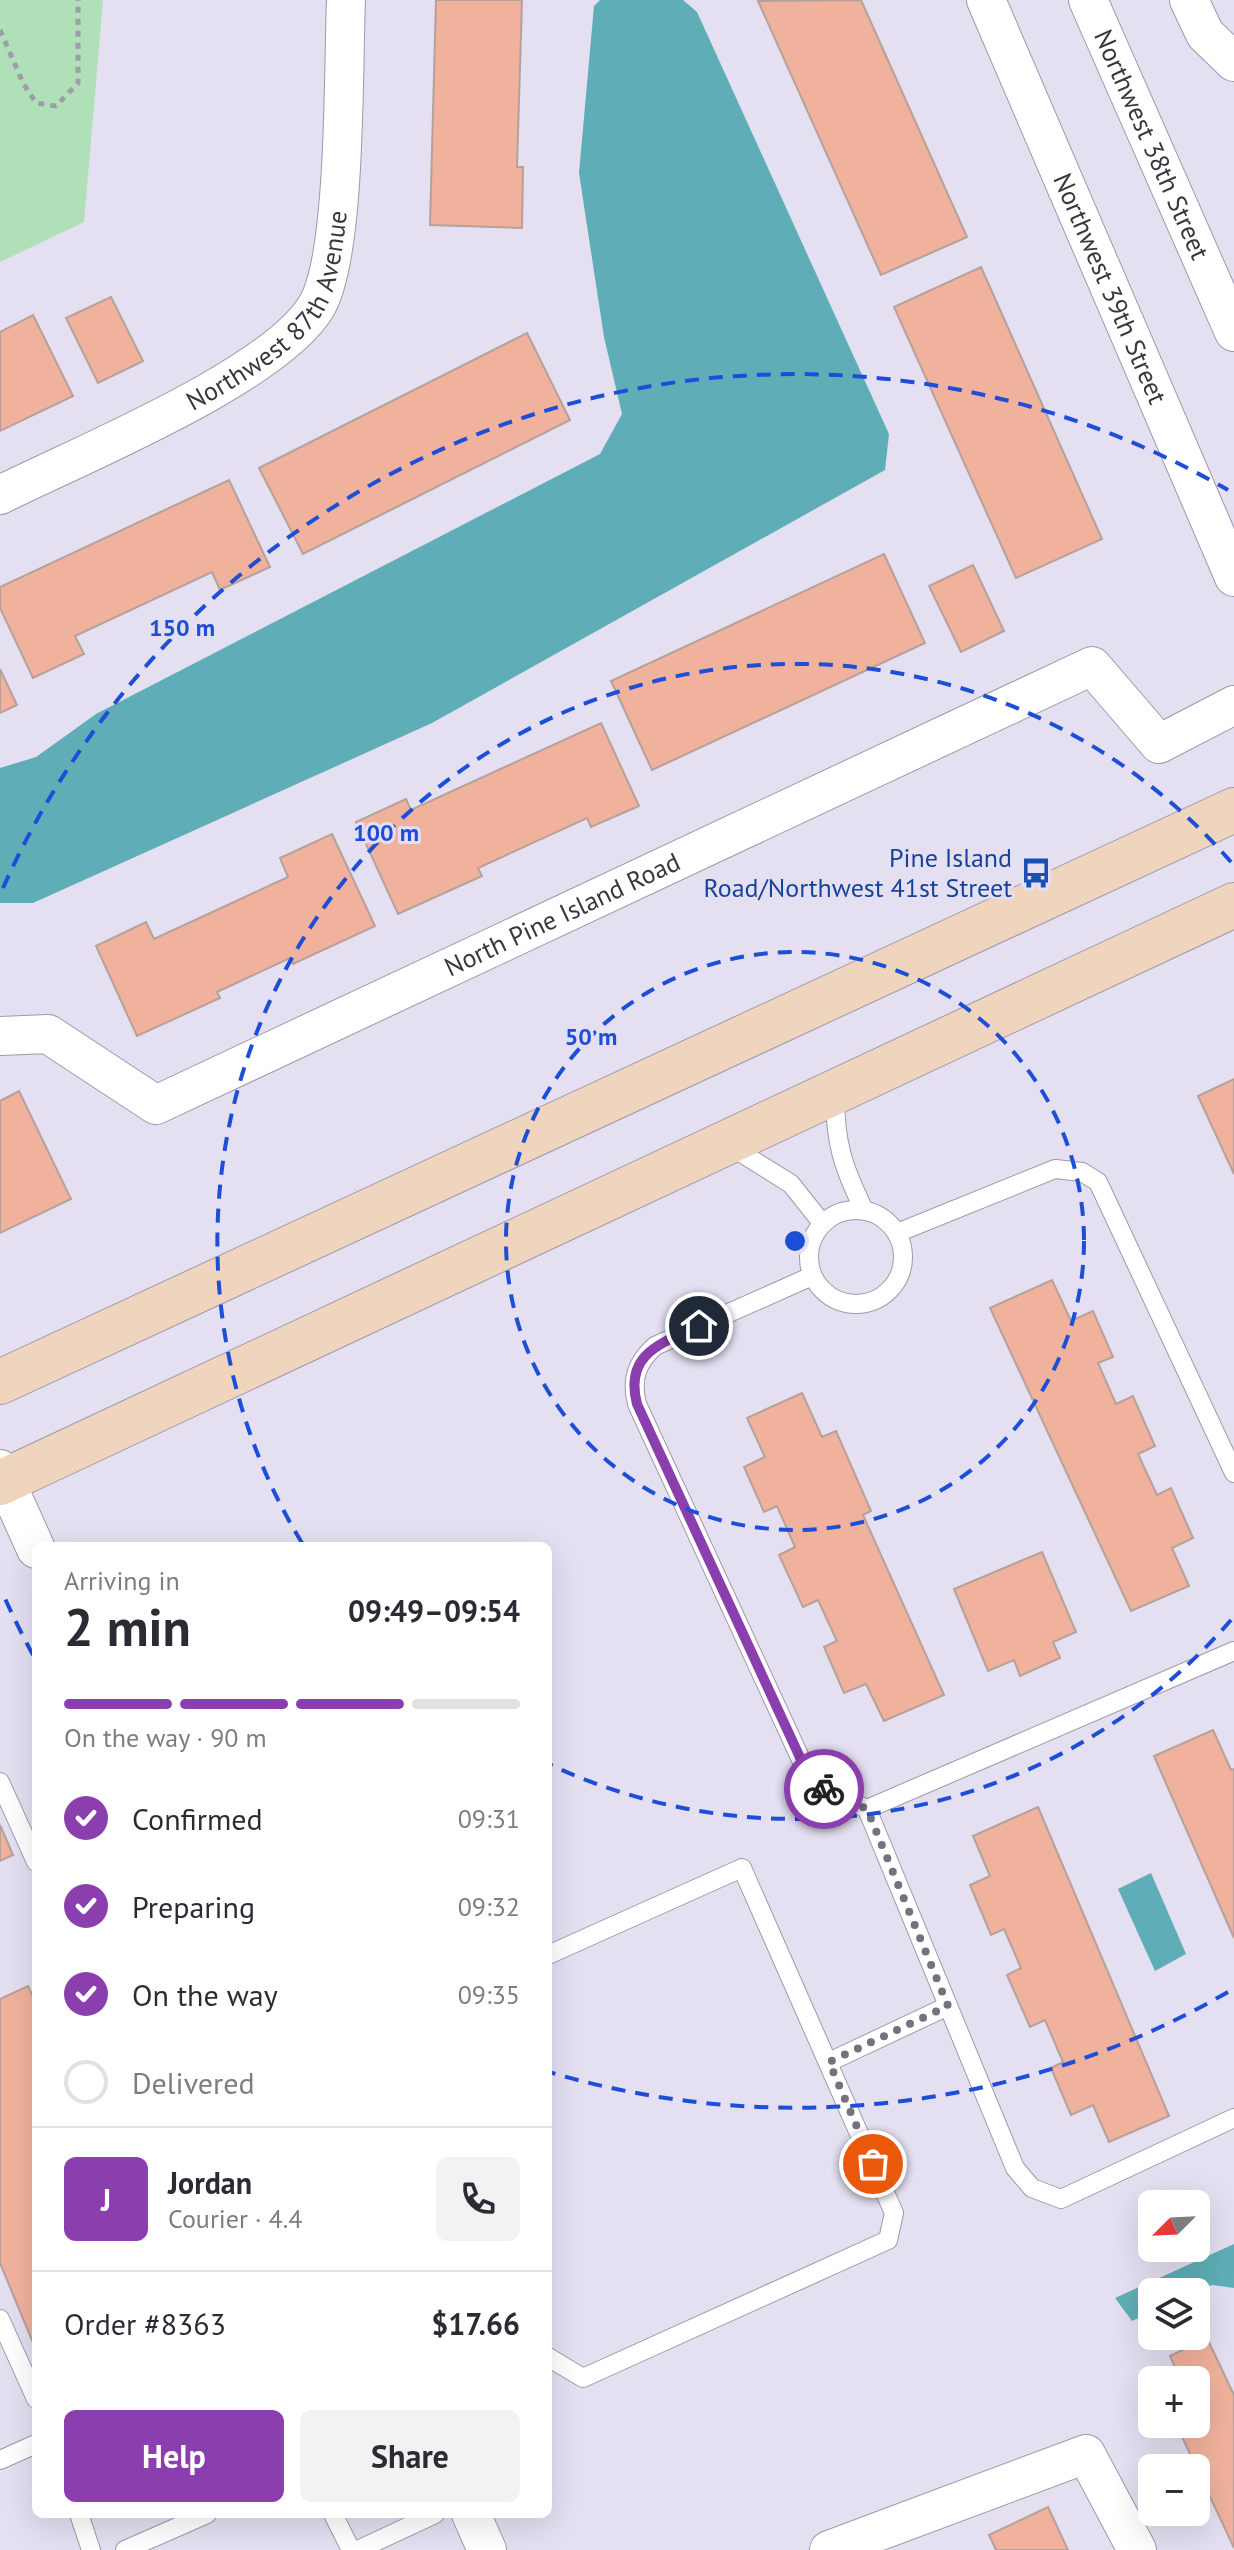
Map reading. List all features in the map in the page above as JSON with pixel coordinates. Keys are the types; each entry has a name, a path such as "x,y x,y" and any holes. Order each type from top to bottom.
{"main road":[{"path":"0,1382 1234,810"},
{"path":"2,1478 1234,905"}],"street":[{"name":"Northwest 87th Avenue","path":"0,495 175,409 275,351 317,306 334,247 346,0"},
{"name":"Northwest 39th Street","path":"986,0 1234,577"},
{"name":"Northwest 38th Street","path":"1088,0 1234,332"},
{"path":"1189,0 1205,34 1234,62"},
{"name":"North Pine Island Road","path":"0,1036 48,1034 156,1105 1092,666 1159,744 1234,705"},
{"path":"2,1478 33,1542"},
{"path":"829,2550 1086,2454 1137,2550"},
{"path":"473,2518 487,2550"}],"lane":[{"path":"835,1092 835,1137 842,1165 864,1210"},
{"path":"725,1143 791,1184 822,1223"},
{"path":"897,1233 1055,1169 1082,1172 1098,1182 1234,1473"},
{"path":"864,1210 889,1222 897,1233 904,1256 901,1275 890,1291 875,1301 857,1305 838,1301 823,1291 812,1276 808,1257 811,1239 822,1223 837,1213 864,1210"},
{"path":"812,1276 655,1346 643,1356 632,1387 637,1404 809,1777 825,1790 867,1809 1015,2168 1032,2188 1061,2199 1234,2118"},
{"path":"867,1809 1234,1651"},
{"path":"0,1782 32,1853"},
{"path":"552,1953 742,1868 894,2213 888,2240 583,2378 552,2359"},
{"path":"829,2062 948,2006"},
{"path":"0,2319 32,2390"},
{"path":"0,2460 32,2446"},
{"path":"80,2518 91,2550"},
{"path":"125,2550 198,2518"},
{"path":"335,2518 351,2550"},
{"path":"358,2550 426,2518"}],"path":[{"path":"0,30 36,103 56,106 78,83 78,0"}],"green space":[{"path":"0,0 103,0 84,222 0,262"}],"water":[{"path":"600,0 683,0 697,12 889,434 885,470 432,723 33,903 0,903 0,768 36,757 96,714 600,454 622,414 604,337 579,173 594,6"},
{"path":"1151,1873 1186,1954 1155,1971 1118,1889"},
{"path":"1234,2244 1234,2288 1210,2286 1210,2278 1159,2278 1194,2262 1210,2262 1210,2255"},
{"path":"1138,2288 1138,2318 1132,2321 1115,2298"}],"building":[{"path":"436,0 522,0 517,167 523,167 522,228 430,225"},
{"path":"861,0 967,237 881,275 758,1"},
{"path":"981,267 1102,539 1016,578 894,307"},
{"path":"111,297 143,361 98,383 66,318"},
{"path":"33,315 73,396 0,431 0,332"},
{"path":"527,333 570,420 303,554 259,468"},
{"path":"229,480 270,567 220,590 212,572 75,636 84,654 33,678 0,608 0,587"},
{"path":"884,554 925,643 652,770 611,681"},
{"path":"973,565 1004,631 961,652 929,586"},
{"path":"0,669 17,705 0,713"},
{"path":"601,723 639,806 591,827 587,818 478,868 482,876 398,914 356,822 406,799 411,810"},
{"path":"332,834 375,926 293,964 290,958 217,992 220,998 137,1036 96,946 146,922 154,939 288,877 280,858"},
{"path":"1234,1079 1234,1174 1198,1096"},
{"path":"19,1091 71,1199 0,1233 0,1101"},
{"path":"1052,1280 1071,1321 1093,1311 1113,1357 1098,1363 1116,1404 1133,1396 1155,1446 1138,1454 1157,1495 1171,1488 1193,1538 1172,1548 1189,1586 1131,1611 990,1308"},
{"path":"802,1393 822,1437 836,1431 871,1511 863,1515 944,1695 884,1721 866,1684 844,1693 824,1647 837,1641 818,1600 803,1607 779,1555 795,1547 777,1506 764,1512 744,1467 765,1457 747,1418"},
{"path":"1042,1552 1076,1632 1053,1642 1060,1658 1020,1676 1014,1660 988,1671 954,1589"},
{"path":"1213,1730 1231,1770 1234,1769 1234,1938 1154,1756"},
{"path":"1038,1807 1169,2116 1109,2142 1093,2105 1071,2115 1051,2068 1063,2062 1045,2020 1030,2027 1007,1975 1021,1968 1004,1929 991,1935 970,1885 990,1876 973,1836"},
{"path":"0,1825 13,1855 0,1861"},
{"path":"28,1986 32,1994 32,2340 0,2263 0,1999"},
{"path":"1210,2344 1234,2395 1234,2548 1210,2497 1210,2454 1190,2454 1183,2438 1210,2438 1210,2366 1174,2366 1170,2356 1182,2350 1210,2350"},
{"path":"1048,2507 1068,2550 996,2550 989,2535"}],"way so far":[{"path":"824,1789 867,1809 948,2006 829,2062 873,2164"}],"place":[{"name":"Pine Island Road/Northwest 41st Street","path":"1036,873"}],"route":[{"path":"699,1326 655,1346 643,1356 632,1387 637,1404 809,1777 824,1789"}]}
